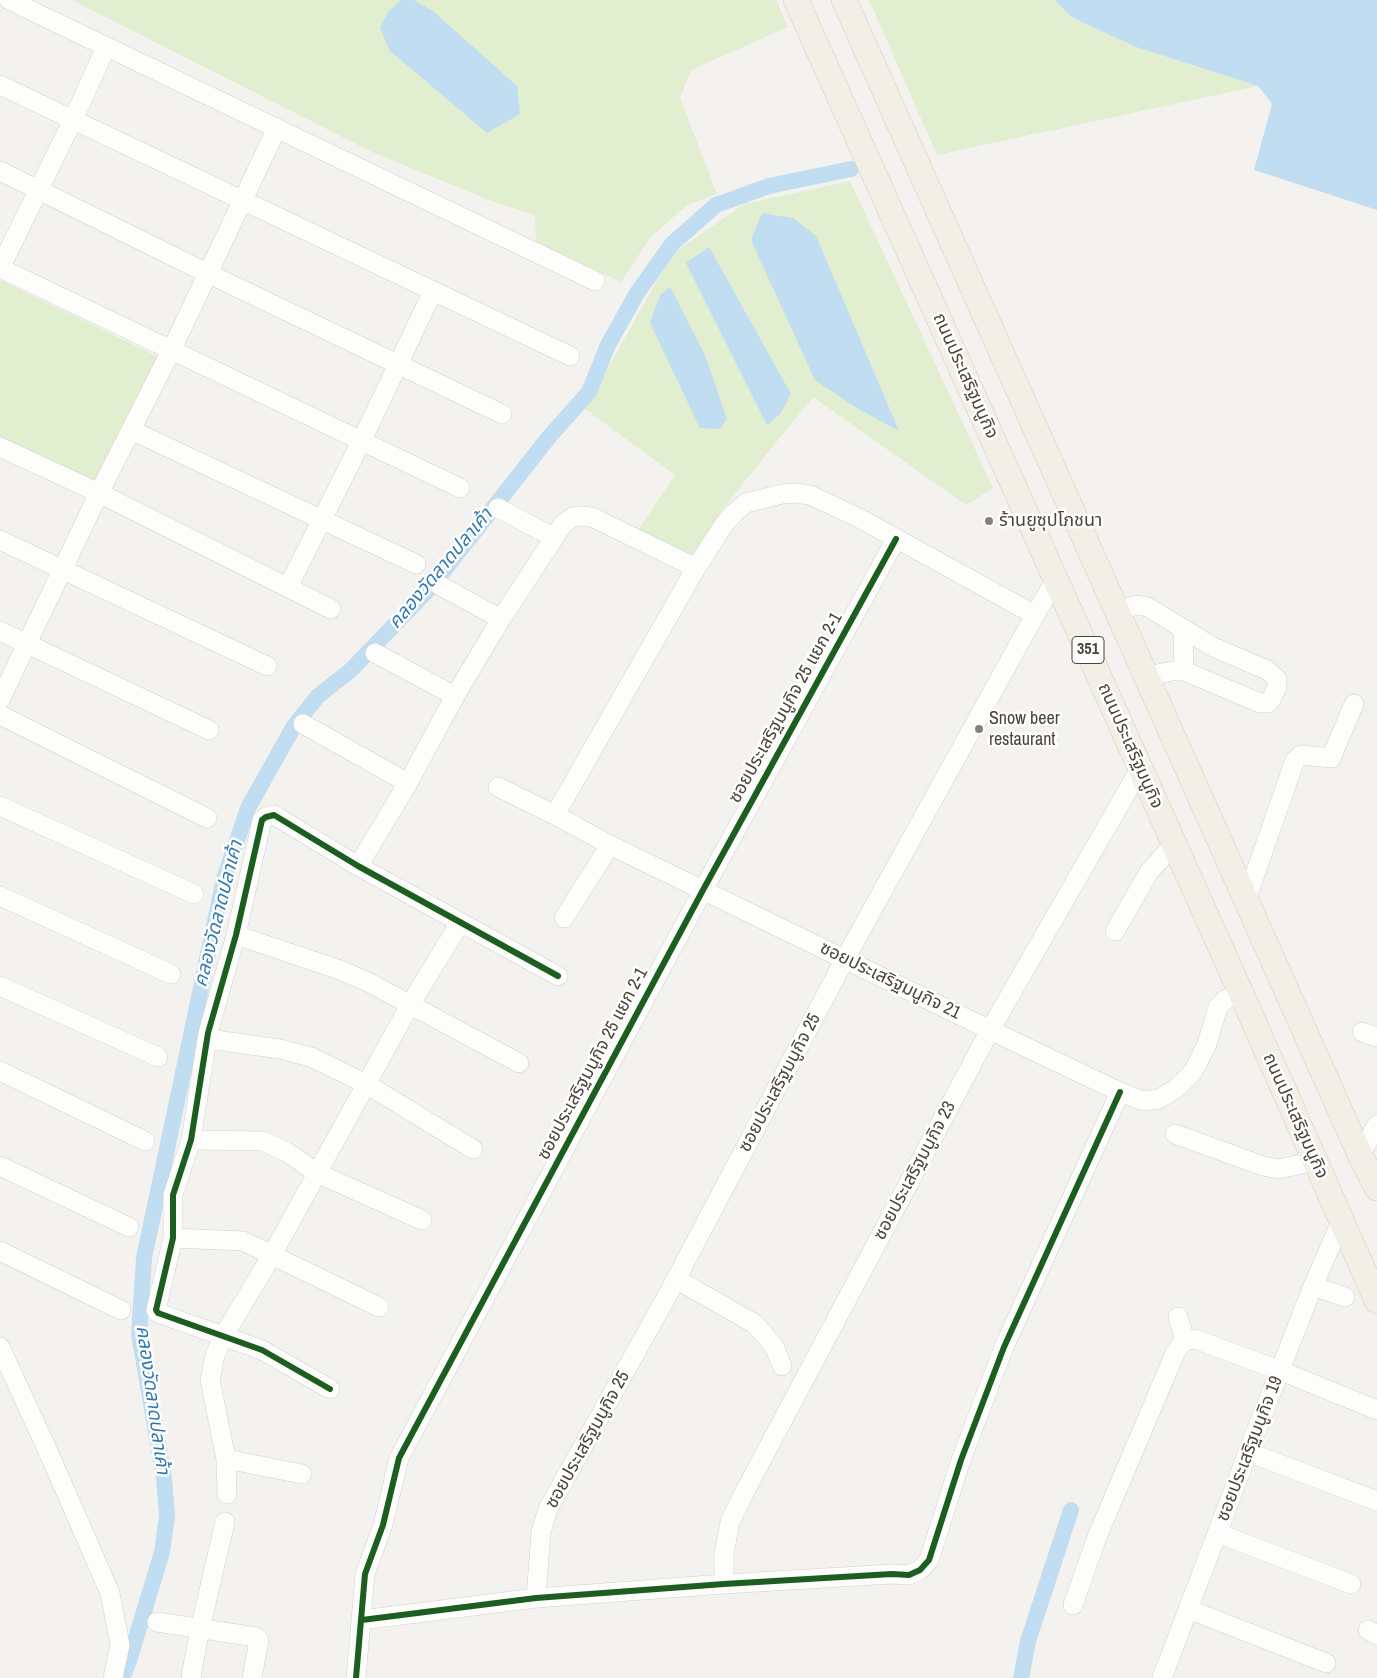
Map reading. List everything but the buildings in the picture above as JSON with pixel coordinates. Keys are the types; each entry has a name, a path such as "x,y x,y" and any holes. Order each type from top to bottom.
{"main road":[{"name":"ถนนประเสริฐมนูกิจ","path":"796,0 1377,1301"},
{"name":"351","path":"844,0 1360,1155 1377,1188"}],"street":[{"path":"9,0 596,281"},
{"path":"106,47 73,120 0,268 460,488"},
{"path":"0,84 570,356"},
{"path":"0,700 99,493 171,351 277,128"},
{"path":"0,171 38,188 207,273 502,414"},
{"path":"288,587 399,365 433,291"},
{"path":"131,430 416,564"},
{"path":"0,447 99,493 331,609"},
{"path":"555,815 696,568 724,526 734,513 746,503 782,494 810,495 859,518 1035,615"},
{"path":"498,508 553,538"},
{"path":"358,866 408,783 455,696 501,619 563,524 573,517 592,517 696,568"},
{"name":"ซอยประเสริฐมนูกิจ 25 แยก 2-1","path":"356,1678 365,1574 383,1525 399,1458 703,890 896,539"},
{"path":"0,540 267,666"},
{"name":"ซอยประเสริฐมนูกิจ 25","path":"536,1598 541,1532 548,1509 676,1278 845,959 1056,579"},
{"path":"440,585 501,619"},
{"path":"1118,611 1137,604 1148,607 1213,647 1267,670 1277,679 1277,687 1268,703 1260,703 1184,671 1172,671 1147,676"},
{"path":"1183,630 1184,671"},
{"path":"0,631 209,730"},
{"path":"375,653 455,696"},
{"path":"1246,900 1295,760 1301,755 1331,758 1354,704"},
{"path":"0,716 207,818"},
{"path":"303,724 408,783"},
{"name":"ซอยประเสริฐมนูกิจ 23","path":"724,1584 724,1554 730,1522 990,1030 1140,769"},
{"name":"ซอยประเสริฐมนูกิจ 21","path":"498,787 610,845 990,1030 1120,1092 1143,1101 1160,1099 1177,1088 1193,1072 1207,1044 1218,1007 1226,999 1241,993"},
{"path":"0,806 194,894"},
{"path":"330,1388 262,1350 158,1313 156,1310 173,1238 173,1194 191,1140 208,1032 236,935 262,820 274,815 358,866 558,976"},
{"path":"1115,931 1149,872 1174,844"},
{"path":"564,918 610,845"},
{"path":"0,896 171,974"},
{"path":"227,1494 226,1459 210,1380 215,1355 411,1003 460,923"},
{"path":"236,935 340,970 411,1003 519,1063"},
{"path":"0,986 158,1057"},
{"path":"208,1039 280,1049 311,1058 366,1084 473,1150"},
{"path":"0,1071 145,1141"},
{"path":"362,1620 536,1598 724,1584 892,1574 909,1575 920,1570 929,1560 961,1460 1004,1347 1120,1092"},
{"path":"1360,1155 1377,1127"},
{"path":"1175,1134 1263,1166 1279,1169 1316,1161"},
{"path":"191,1140 263,1141 287,1152 317,1173 422,1220"},
{"path":"0,1166 129,1227"},
{"name":"ซอยประเสริฐมนูกิจ 19","path":"1162,1678 1313,1286 1341,1222"},
{"path":"173,1238 243,1241 380,1307"},
{"path":"0,1251 122,1310"},
{"path":"676,1278 755,1324 774,1346 782,1366"},
{"path":"1313,1286 1345,1298"},
{"path":"1178,1317 1185,1340"},
{"path":"1073,1605 1097,1537 1176,1351 1185,1340 1195,1339 1377,1410"},
{"path":"0,1347 47,1448 110,1593 120,1645 113,1678"},
{"path":"1248,1452 1377,1501"},
{"path":"226,1459 302,1474"},
{"path":"192,1678 200,1629 225,1522"},
{"path":"1217,1533 1350,1584"},
{"path":"1188,1609 1326,1663"},
{"path":"157,1622 257,1639 252,1678"}],"green space":[{"path":"72,0 776,0 788,27 691,70 680,98 717,194 687,205 650,238 621,282 536,242 535,215 494,202 372,152"},
{"path":"869,0 1055,0 1071,17 1136,47 1258,86 937,155"},
{"path":"850,181 993,488 966,505 813,397 724,507 683,573 629,544 675,475 585,409 672,254 744,204"},
{"path":"0,280 173,364 105,503 0,453"}],"water":[{"path":"401,0 414,0 434,12 517,86 520,114 487,133 389,50 380,27 389,11"},
{"path":"1055,0 1377,0 1377,210 1254,170 1272,104 1258,86 1136,47 1071,17"},
{"path":"762,213 793,218 816,236 899,431 857,408 815,380 751,240"},
{"path":"709,247 791,394 780,414 767,425 686,263"},
{"path":"670,287 705,355 727,419 720,429 700,428 650,323 660,295"}],"waterway":[{"name":"คลองวัดลาดปลาเค้า","path":"122,1678 129,1661 162,1552 167,1516 164,1478 139,1334 144,1258 224,879 248,808 294,726 318,696 351,670 431,587 549,437 589,392 608,345 637,293 672,244 716,205 769,186 851,169"},
{"path":"1021,1678 1028,1641 1071,1510"}],"cycle path":[{"path":"356,1678 365,1574 383,1525 399,1458 703,890 896,539"},
{"path":"330,1389 262,1350 158,1313 156,1310 173,1238 173,1195 191,1140 208,1033 236,935 262,820 274,815 358,866 558,976"},
{"path":"362,1620 536,1598 724,1584 892,1574 909,1575 920,1570 929,1560 961,1460 1004,1347 1120,1092"}],"place":[{"name":"ร้านยูซุปโภชนา","path":"989,521"},
{"name":"Snow beer restaurant","path":"979,729"}]}
